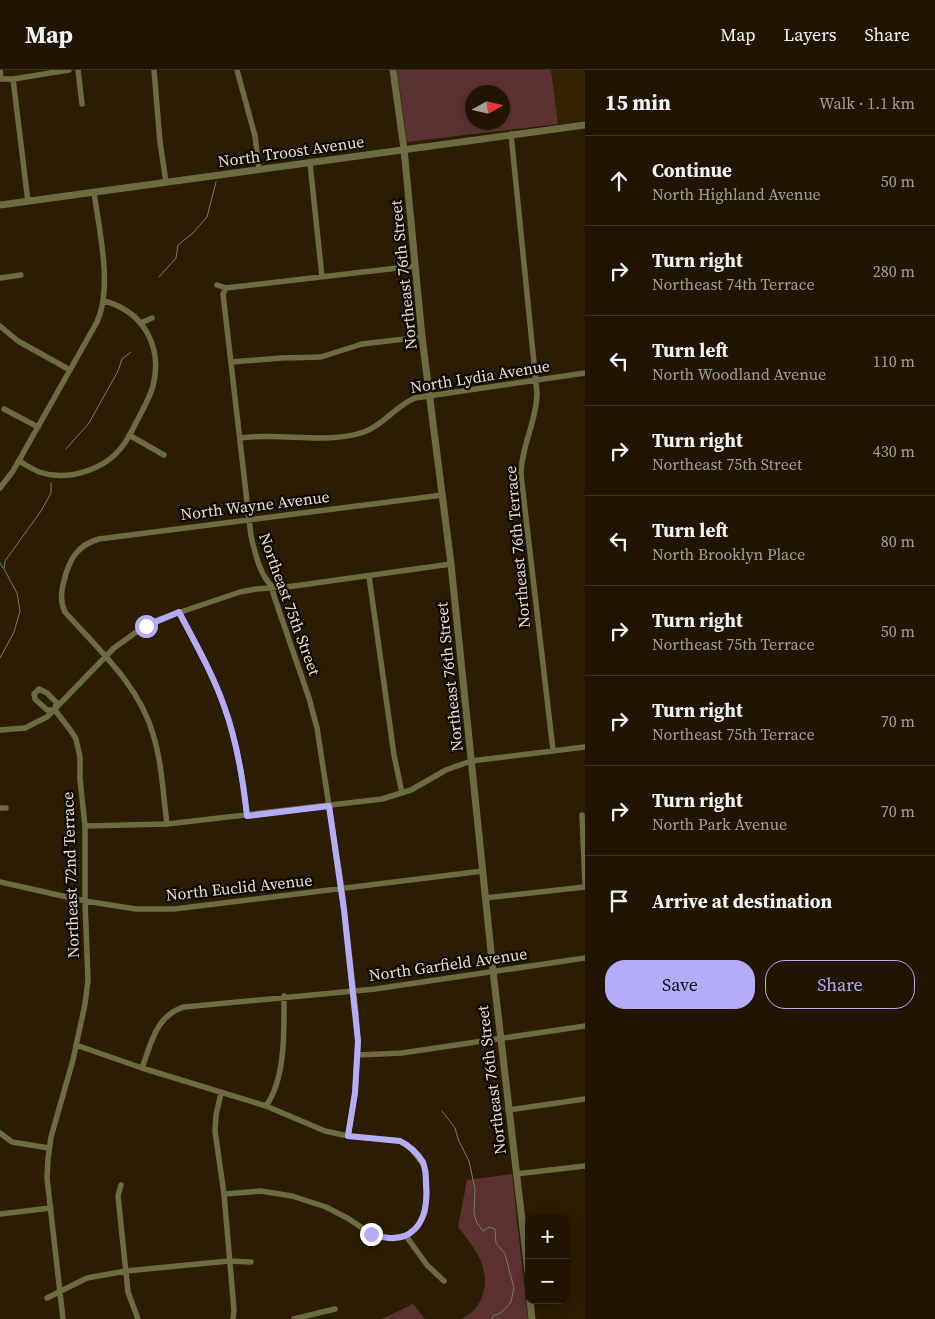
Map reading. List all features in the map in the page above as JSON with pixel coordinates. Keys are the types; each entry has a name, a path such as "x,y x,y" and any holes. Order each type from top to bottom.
{"street":[{"path":"0,70 1,79 13,79 69,70"},
{"path":"78,70 82,104"},
{"path":"154,70 160,142 166,182"},
{"path":"237,70 255,136 259,169"},
{"name":"Northeast 76th Street","path":"393,70 404,149 422,337 451,564 485,898 526,1259"},
{"path":"13,79 28,202"},
{"name":"North Troost Avenue","path":"0,205 585,125"},
{"name":"Northeast 76th Terrace","path":"512,134 536,380 536,409 523,452 521,474 552,750"},
{"path":"310,163 322,277"},
{"path":"0,488 9,478 19,461 97,322 104,301 105,282 94,192"},
{"path":"216,285 226,288 415,266"},
{"path":"0,278 20,275"},
{"name":"Northeast 75th Street","path":"226,288 223,294 248,520 254,548 262,571 268,583 273,587 273,594 314,716 342,890 354,991 358,1055 355,1093 348,1136"},
{"path":"19,461 47,474 68,474 100,466 114,456 125,443 150,394 155,372 152,346 142,323 121,307 104,301"},
{"path":"142,323 152,318"},
{"path":"0,326 18,341 70,370"},
{"path":"232,362 321,357 362,344 422,337"},
{"name":"North Lydia Avenue","path":"240,438 268,435 320,438 362,433 379,424 395,409 408,401 430,396 585,373"},
{"path":"4,409 38,427"},
{"path":"129,435 164,455"},
{"name":"North Wayne Avenue","path":"105,657 65,612 62,605 61,595 66,570 75,554 85,544 99,539 442,495"},
{"path":"0,730 25,728 41,721 124,640 158,620 179,612 240,592 451,564"},
{"path":"369,576 394,755 402,793"},
{"path":"179,612 218,690 230,722 240,766 247,816"},
{"path":"105,657 130,686 149,721 160,764 167,824"},
{"name":"Northeast 72nd Terrace","path":"54,710 71,731 78,748 84,826 88,980 76,1045 49,1148 47,1178 63,1319"},
{"path":"84,826 167,824 382,799 402,793 446,770 471,761 585,747"},
{"path":"582,816 585,883"},
{"name":"North Euclid Avenue","path":"0,882 85,901 136,909 174,909 342,890 483,871"},
{"path":"485,898 585,887"},
{"name":"North Garfield Avenue","path":"142,1068 159,1024 170,1013 184,1007 284,996 354,991 585,958"},
{"path":"266,1106 275,1087 280,1065 284,996"},
{"path":"358,1055 402,1053 585,1026"},
{"path":"76,1045 142,1068 266,1106 325,1131 348,1136 393,1140 405,1144 417,1154 426,1171 427,1194 422,1221 406,1236 391,1238 371,1234 349,1219 326,1207 292,1196 261,1191 224,1194"},
{"path":"221,1093 216,1115 215,1131 224,1194 234,1310 233,1319"},
{"path":"508,1110 585,1099"},
{"path":"0,1133 12,1142 49,1148"},
{"path":"516,1174 585,1166"},
{"path":"121,1185 118,1196 129,1296 138,1319"},
{"path":"0,1214 50,1208"},
{"path":"406,1236 427,1266 444,1281"},
{"path":"47,1298 87,1278 126,1271 230,1262 251,1262"},
{"path":"530,1304 532,1319"},
{"path":"294,1319 335,1310"}],"shaded area":[{"path":"397,70 551,70 558,124 510,130 510,85 465,85 465,130 508,130 407,142"},
{"path":"551,70 585,70 585,120 558,124"},
{"path":"512,1174 528,1319 462,1319 478,1304 485,1287 485,1277 480,1259 458,1227 467,1180"},
{"path":"413,1304 425,1319 382,1319"}],"waterway":[{"path":"159,277 176,258 178,245 193,233 207,217 216,182"},
{"path":"66,449 89,423 118,371 122,359 131,352"},
{"path":"0,658 14,632 20,611 17,593 4,569 5,561 41,511 51,493 51,483"},
{"path":"0,563 3,568"},
{"path":"442,1111 455,1128 458,1139 469,1161 475,1189 474,1213 477,1223 483,1231 489,1227 495,1229 496,1243 505,1254 514,1288 511,1302 502,1312 493,1316 492,1319"}],"route":[{"path":"146,626 179,612 218,690 230,722 240,766 247,816 329,806 344,910 358,1041 355,1093 348,1136 400,1141 417,1154 426,1171 427,1194 425,1212 418,1226 402,1237 391,1238 371,1234"}]}
